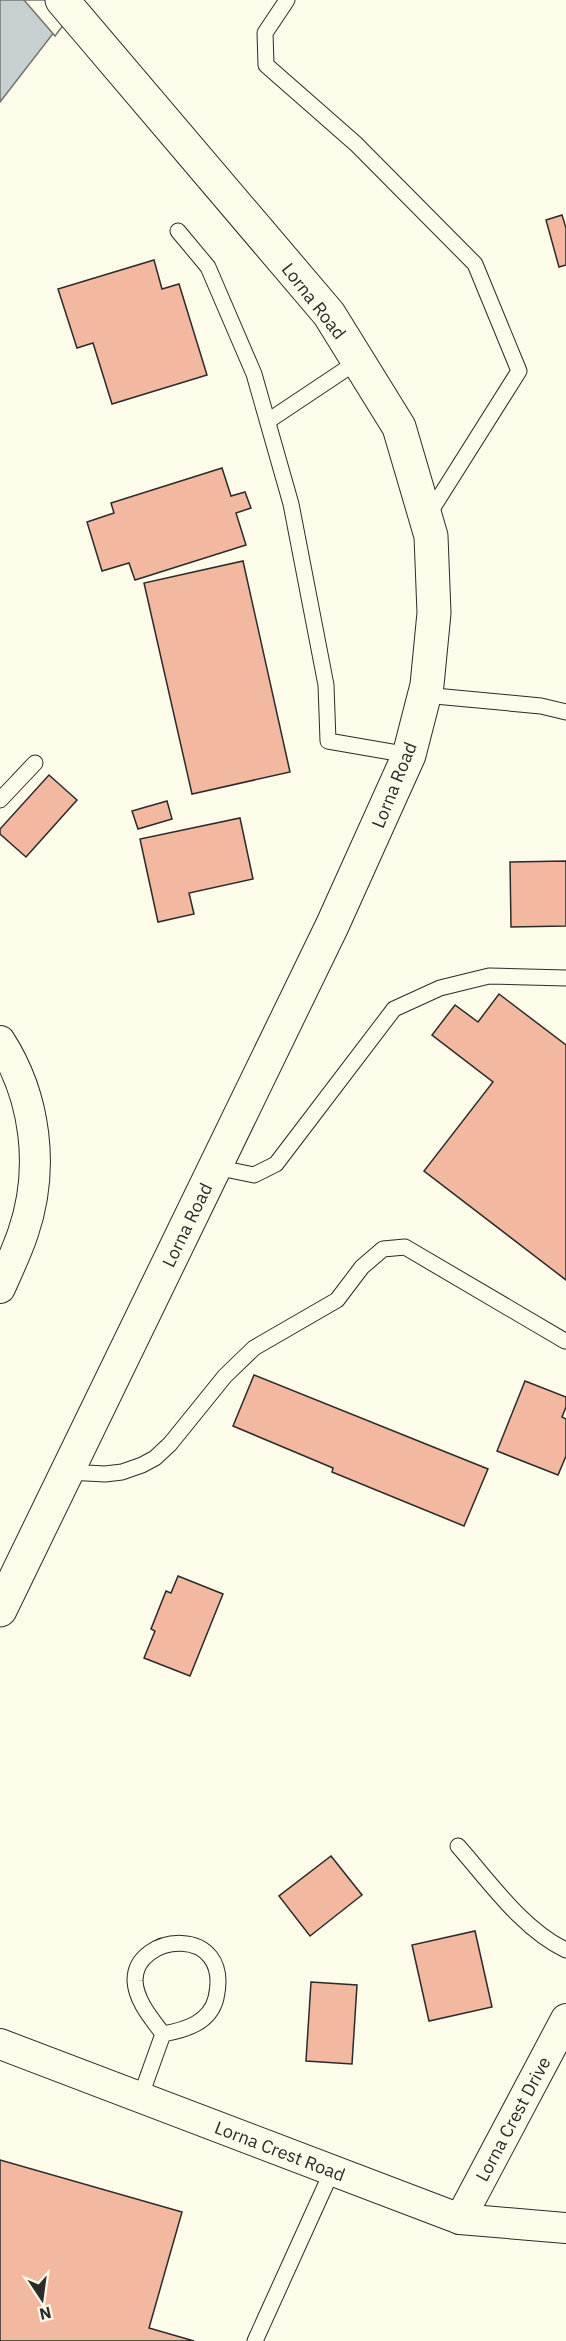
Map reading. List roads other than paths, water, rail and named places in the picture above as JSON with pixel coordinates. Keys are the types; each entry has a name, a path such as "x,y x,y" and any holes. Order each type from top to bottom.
{"street":[{"name":"Lorna Road","path":"0,1610 332,926 409,755 424,694 434,613 431,536 399,427 328,314 62,0"},
{"path":"0,1041 13,1060 24,1093 34,1132 36,1177 24,1231 0,1288"},
{"name":"Lorna Crest Drive","path":"460,2219 566,2019"},
{"name":"Lorna Crest Road","path":"0,2044 460,2219 566,2228"}],"lane":[{"path":"287,0 265,33 266,65 356,144 475,264 519,371 426,519"},
{"path":"178,231 208,267 255,374 291,504 326,685 328,741 409,755"},
{"path":"268,422 358,361"},
{"path":"424,694 541,706 566,712"},
{"path":"0,800 35,763"},
{"path":"215,1167 254,1174 276,1164 394,1009 440,987 489,976 566,978"},
{"path":"68,1473 122,1472 155,1458 170,1444 225,1376 254,1348 337,1299 362,1267 383,1249 405,1247 565,1341"},
{"path":"458,1846 519,1916 556,1946 566,1950"},
{"path":"182,1942 204,1949 213,1958 219,1984 215,2001 203,2020 185,2030 163,2034 148,2015 140,1998 135,1981 138,1968 147,1955 168,1943 182,1942"},
{"path":"140,2098 163,2034"},
{"path":"255,2341 332,2170"}]}
